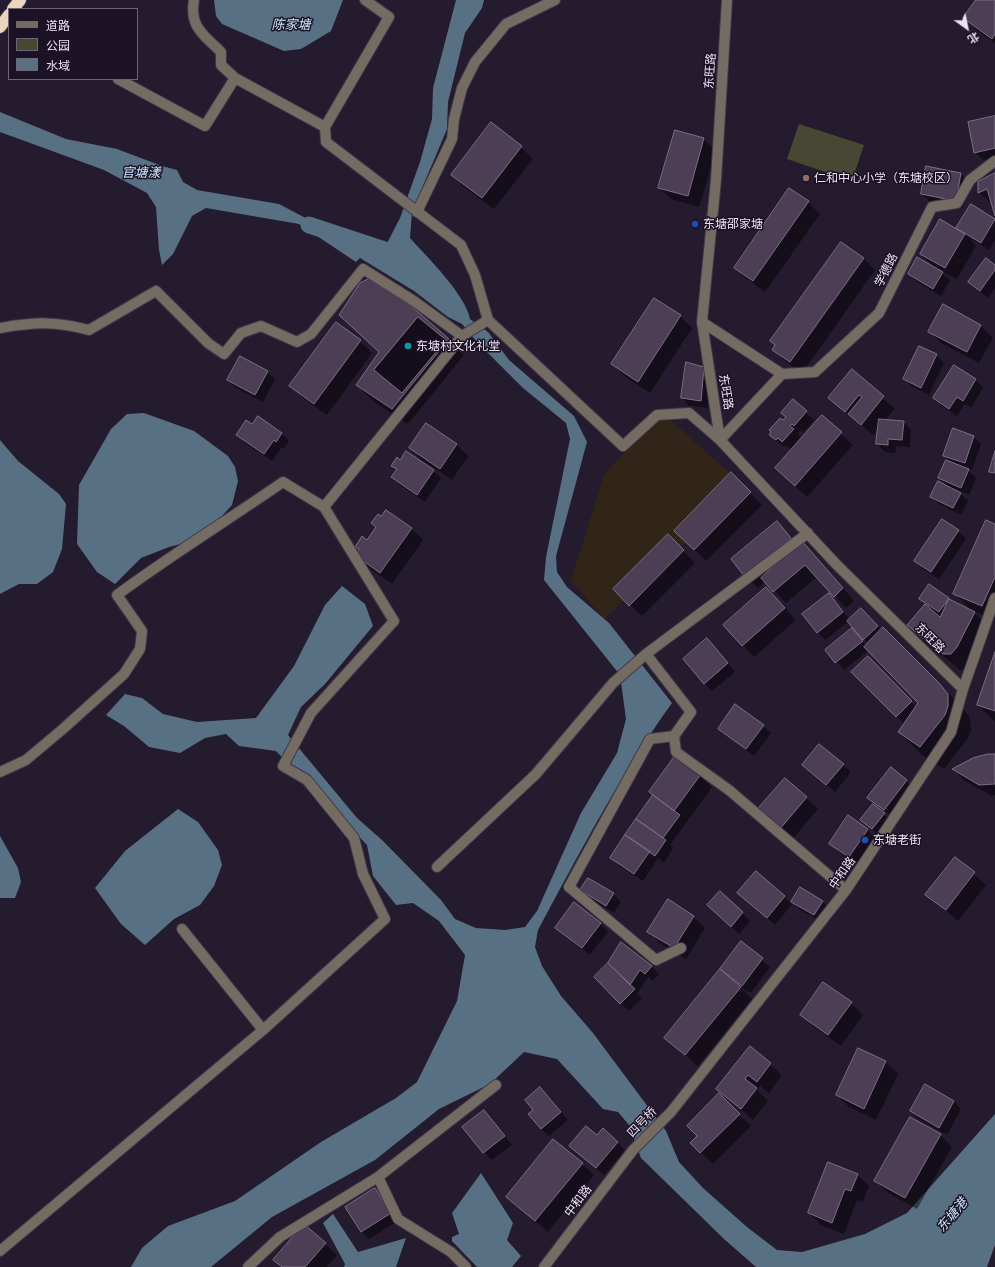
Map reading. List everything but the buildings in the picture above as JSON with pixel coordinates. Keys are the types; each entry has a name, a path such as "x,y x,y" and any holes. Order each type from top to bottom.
{"street":[{"path":"194,0 193,8 195,26 222,52 221,66 235,78 325,127"},
{"path":"365,0 389,17 325,127 326,142 461,245 475,276 484,323 623,446 657,415 689,413 720,440 782,374 702,322"},
{"path":"417,212 452,139 454,119 462,88 475,62 506,24 555,0"},
{"name":"东旺路","path":"728,0 716,180 702,322 720,440 837,565 963,690"},
{"path":"120,80 205,126 235,78"},
{"name":"学德路","path":"782,374 815,372 879,313 932,207 957,203 970,180 995,161"},
{"path":"0,328 33,322 65,323 89,330 156,291 208,343 224,354 241,333 261,326 297,342 311,334 363,269 465,334"},
{"path":"324,507 465,334 484,323"},
{"path":"0,772 26,760 124,674 140,649 142,631 117,595 160,563 206,535 283,482 324,507 394,621 311,713 283,766 307,780 354,838 363,874 385,918 263,1030 0,1251"},
{"path":"437,867 536,774 614,683 646,654 808,533"},
{"name":"中和路","path":"670,1112 846,890 952,732 963,690 995,598"},
{"path":"646,654 691,712 674,736 676,752 729,790 846,890"},
{"path":"674,736 650,739 569,887 656,960 681,948"},
{"path":"182,928 263,1030"},
{"path":"248,1267 280,1237 378,1177 496,1085"},
{"name":"四号桥","path":"633,1150 670,1112"},
{"name":"中和路","path":"544,1267 633,1150"},
{"path":"378,1177 398,1219 451,1252 466,1267"}],"shaded area":[{"path":"667,417 745,487 604,619 571,580 604,475 656,418"}],"green space":[{"path":"799,124 864,145 852,181 787,159"}],"water":[{"name":"陈家塘","path":"214,0 343,0 331,31 301,49 284,51 222,24 216,16"},
{"path":"456,0 484,0 482,8 465,33 448,102 447,129 412,212 410,238 454,288 467,309 470,319 488,332 509,360 574,416 587,442 556,556 557,572 567,587 609,623 672,703 653,730 618,786 538,930 535,947 542,966 561,996 593,1033 666,1131 679,1162 703,1188 747,1227 777,1250 802,1252 865,1234 907,1213 995,1114 995,1245 987,1267 756,1267 724,1239 641,1158 629,1125 618,1112 603,1109 557,1059 524,1052 490,1084 439,1109 375,1160 272,1217 211,1267 131,1267 142,1248 168,1226 235,1201 321,1142 396,1098 417,1082 457,1001 465,955 439,921 413,903 396,905 373,876 367,845 276,751 239,746 226,734 205,738 180,753 149,747 124,726 106,715 125,694 142,698 163,714 197,722 256,718 294,666 325,605 342,586 365,604 373,626 325,684 301,707 288,735 357,818 382,840 441,900 455,919 476,928 505,930 525,927 537,911 581,813 617,753 626,719 620,675 544,580 546,557 570,439 566,423 523,388 477,342 462,324 448,317 414,291 360,258 356,262 299,224 206,208 192,216 173,254 162,265 159,250 156,207 147,193 104,170 0,132 0,112 66,139 117,149 177,170 183,182 197,190 279,204 357,245 377,251 385,247 400,218 420,162 432,119 433,88"},
{"path":"144,413 194,431 228,456 235,467 238,481 232,505 213,526 192,541 169,547 141,558 115,584 97,572 77,544 79,485 111,429 127,414"},
{"path":"0,440 18,461 59,494 66,504 62,549 53,572 37,584 19,584 0,594"},
{"path":"178,809 198,822 218,850 222,865 214,886 200,905 174,919 145,945 121,924 95,888 125,851"},
{"path":"0,836 18,868 21,882 15,898 0,898"},
{"path":"481,1173 513,1223 507,1240 521,1256 512,1267 477,1267 452,1241 452,1237 459,1234 452,1213"},
{"path":"333,1214 358,1252 406,1238 396,1267 344,1267 345,1264 323,1223"}],"waterway":[{"path":"309,225 403,256"}],"place":[{"name":"仁和中心小学（东塘校区）","path":"806,178"},
{"name":"东塘邵家塘","path":"695,224"},
{"name":"东塘村文化礼堂","path":"408,346"},
{"name":"东塘老街","path":"865,840"}],"water label":[{"name":"官塘漾","path":"141,173"},
{"name":"东塘港","path":"952,1215"}]}
